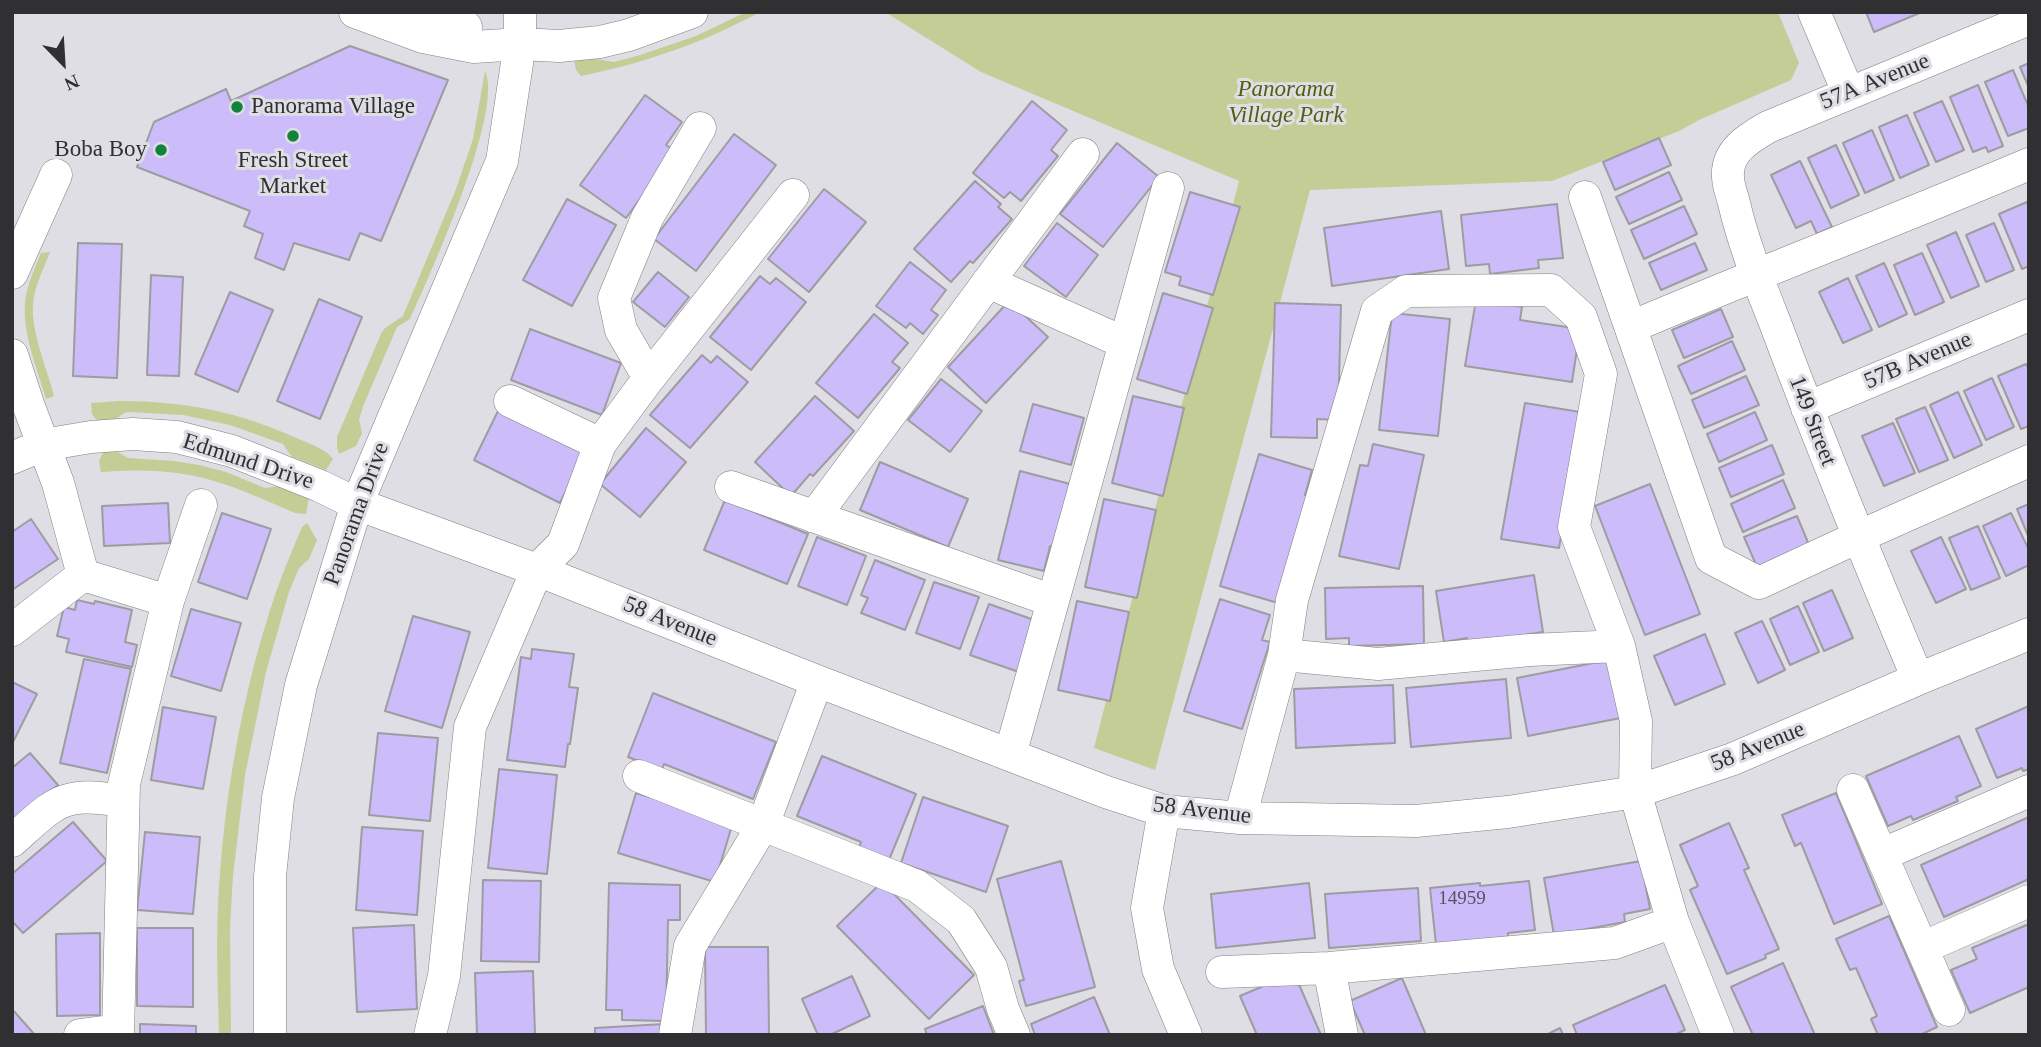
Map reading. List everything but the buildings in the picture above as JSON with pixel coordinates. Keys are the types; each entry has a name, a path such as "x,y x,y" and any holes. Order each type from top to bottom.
{"street":[{"path":"355,12 423,37 474,47 520,44 559,46 600,42 629,35 692,12"},
{"path":"420,12 520,44"},
{"name":"Panorama Drive","path":"270,1035 270,876 278,798 301,685 356,504 502,161 520,44 520,12"},
{"path":"1814,12 1848,92"},
{"name":"57A Avenue","path":"1730,158 1750,137 1768,127 1848,92 1974,26 2029,19"},
{"path":"649,378 621,330 614,298 646,218 700,128"},
{"path":"814,517 1083,154"},
{"name":"149 Street","path":"1730,158 1727,176 1737,219 1756,274 1858,537 1918,678"},
{"path":"1631,327 2029,164"},
{"path":"12,273 56,175"},
{"path":"1010,755 1168,188"},
{"path":"430,1035 444,975 470,727 537,570 563,544 600,444 793,195"},
{"path":"1585,197 1711,558 1759,583 2029,461"},
{"path":"988,282 1125,343"},
{"path":"1240,818 1284,655 1292,600 1377,312 1406,291 1551,290 1581,317 1601,374 1574,527 1619,646 1636,721 1635,792 1673,922 1718,1035"},
{"name":"57B Avenue","path":"1807,408 2029,315"},
{"path":"12,355 58,483 83,575"},
{"path":"510,401 600,444"},
{"name":"Edmund Drive","path":"12,458 43,445 101,436 133,434 177,437 232,451 320,486 356,504"},
{"path":"731,487 1053,601"},
{"name":"58 Avenue","path":"356,504 537,570 1106,792 1164,811 1240,818 1416,821 1508,812 1635,792 1734,759 1918,678 2029,634"},
{"path":"80,1035 118,1032 124,783 168,601 201,505"},
{"path":"83,575 168,601"},
{"path":"12,631 83,575"},
{"path":"1284,655 1378,664 1530,650 1619,646"},
{"path":"675,1035 690,946 763,825 817,681"},
{"path":"639,776 917,886 961,920 991,967 1014,1035"},
{"path":"1853,790 1949,1010"},
{"path":"1881,855 2029,791"},
{"path":"12,841 57,805 71,799 88,797 123,801"},
{"path":"1164,811 1147,908 1158,969 1186,1035"},
{"path":"1922,948 2029,901"},
{"path":"1222,972 1329,968 1615,943 1673,922"},
{"path":"1329,968 1342,1035"}],"green space":[{"path":"746,12 760,12 695,42 628,65 581,76 576,70 574,60 591,58 614,62 637,56 696,36"},
{"name":"Panorama Village Park","path":"885,12 1778,12 1799,63 1791,80 1679,131 1552,181 1310,190 1155,770 1094,748 1239,181 981,72"},
{"path":"485,71 488,91 484,120 475,155 448,232 410,319 397,327 364,404 359,419 362,433 356,446 339,454 337,437 381,334 385,328 403,316 456,189 473,139"},
{"path":"50,252 37,284 33,304 37,338 54,396 46,399 30,348 25,308 29,284 41,253"},
{"path":"91,403 167,403 234,415 314,446 333,459 326,470 292,457 283,444 230,425 183,415 129,412 115,420 98,422 92,414"},
{"path":"116,451 128,458 199,465 226,472 265,488 280,486 309,498 306,514 295,513 235,488 200,477 158,471 101,472 99,461 103,452"},
{"path":"307,523 317,540 309,559 299,568 289,592 266,672 245,775 230,926 231,1035 219,1035 218,906 224,827 236,747 253,668 276,592 302,527"}],"place":[{"name":"Panorama Village","path":"237,107"},
{"name":"Fresh Street Market","path":"293,136"},
{"name":"Boba Boy","path":"161,150"}]}
